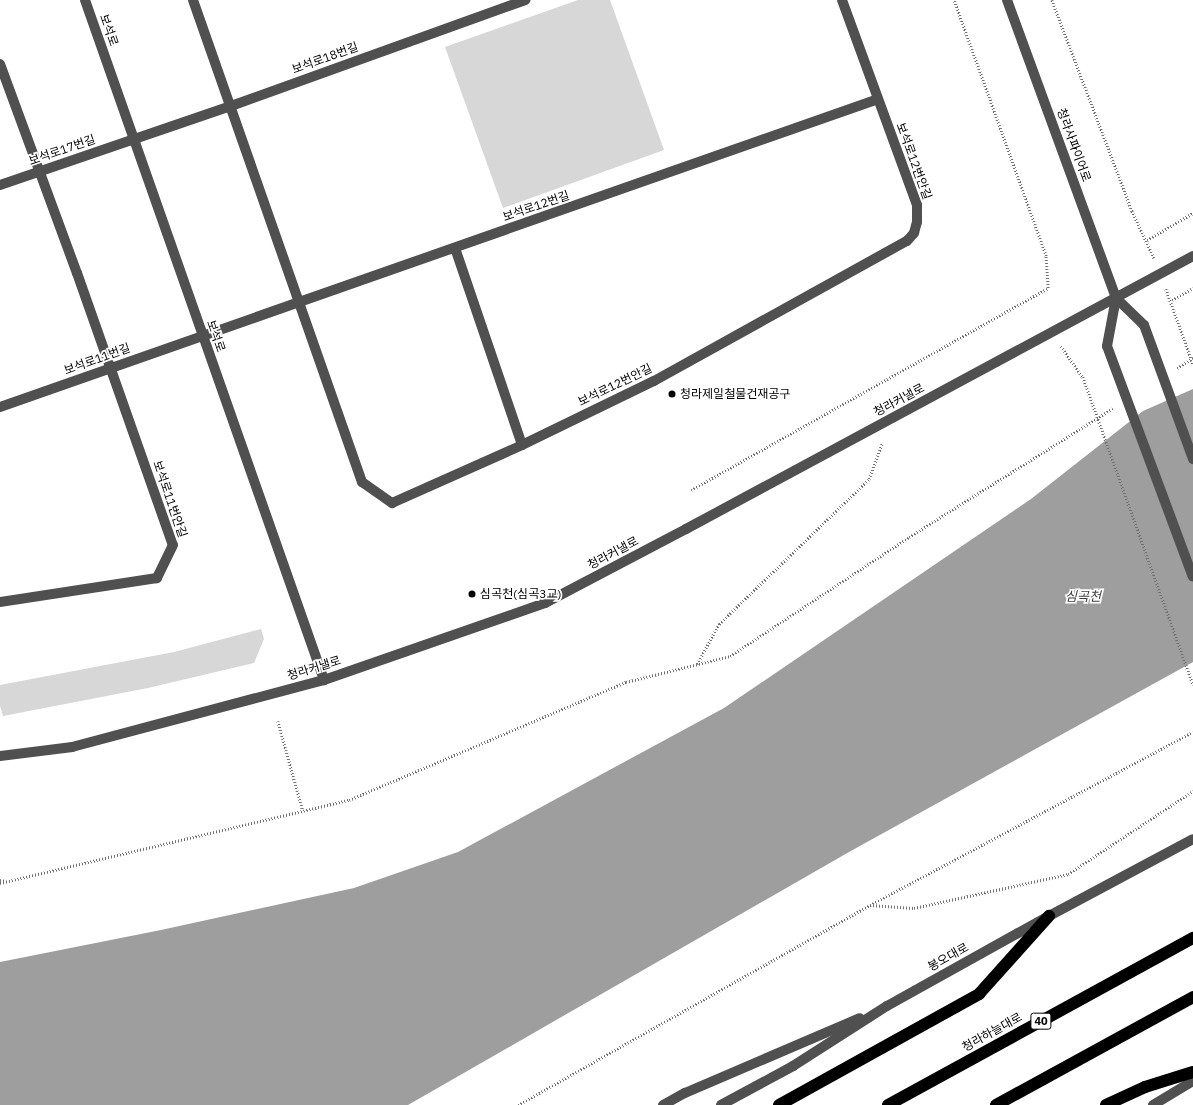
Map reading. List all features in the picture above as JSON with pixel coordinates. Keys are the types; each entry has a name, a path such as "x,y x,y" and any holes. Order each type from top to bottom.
{"highway":[{"path":"779,1105 979,994 1049,916"},
{"name":"청라하늘대로","path":"888,1105 1193,938"},
{"path":"996,1105 1193,997"},
{"path":"1106,1105 1145,1087 1193,1072"}],"street":[{"name":"보석로","path":"85,0 324,680"},
{"path":"193,0 298,302"},
{"name":"보석로18번길","path":"133,139 231,106 525,0"},
{"name":"보석로12번안길","path":"298,302 362,482 392,503 522,445 654,381 907,241 914,233 918,222 917,205 842,0"},
{"name":"청라사파이어로","path":"1007,0 1116,298"},
{"path":"0,64 40,171 110,368"},
{"name":"보석로12번길","path":"202,335 455,248 878,99"},
{"name":"보석로17번길","path":"0,185 133,139"},
{"path":"455,248 522,445"},
{"name":"청라커낼로","path":"0,756 72,747 324,680 545,603 1193,256"},
{"path":"1116,298 1144,325 1193,459"},
{"path":"1116,298 1107,346 1193,577"},
{"name":"보석로11번길","path":"0,407 202,335"},
{"name":"보석로11번안길","path":"0,602 157,578 173,545 110,368"},
{"name":"봉오대로","path":"721,1105 793,1066 887,1006 1192,839"},
{"path":"663,1105 685,1093 887,1006"},
{"path":"1153,1105 1193,1081"}],"path":[{"path":"692,490 1048,288 1046,256 954,0"},
{"path":"1052,0 1132,211 1147,240 1193,213"},
{"path":"1193,288 1172,300 1193,364"},
{"path":"1051,333 1083,377 1193,685"},
{"path":"1173,370 1193,358"},
{"path":"0,883 349,800 626,682 730,656 909,537 1114,408"},
{"path":"696,665 719,624 869,479 890,419"},
{"path":"278,721 303,811"},
{"path":"518,1105 870,905 1193,732"},
{"path":"870,905 914,908 1068,874 1193,791"},
{"path":"0,880 7,881"}],"shaded area":[{"path":"578,0 610,0 664,150 503,208 445,47"},
{"path":"261,629 264,639 254,663 148,688 3,716 0,706 0,685 174,652"}],"water":[{"name":"심곡천","path":"1193,389 1193,662 849,852 408,1105 0,1105 0,962 161,930 354,888 458,852 724,708 1031,499 1143,411"}],"place":[{"name":"청라제일철물건재공구","path":"672,394"},
{"name":"심곡천(심곡3교)","path":"472,594"}]}
